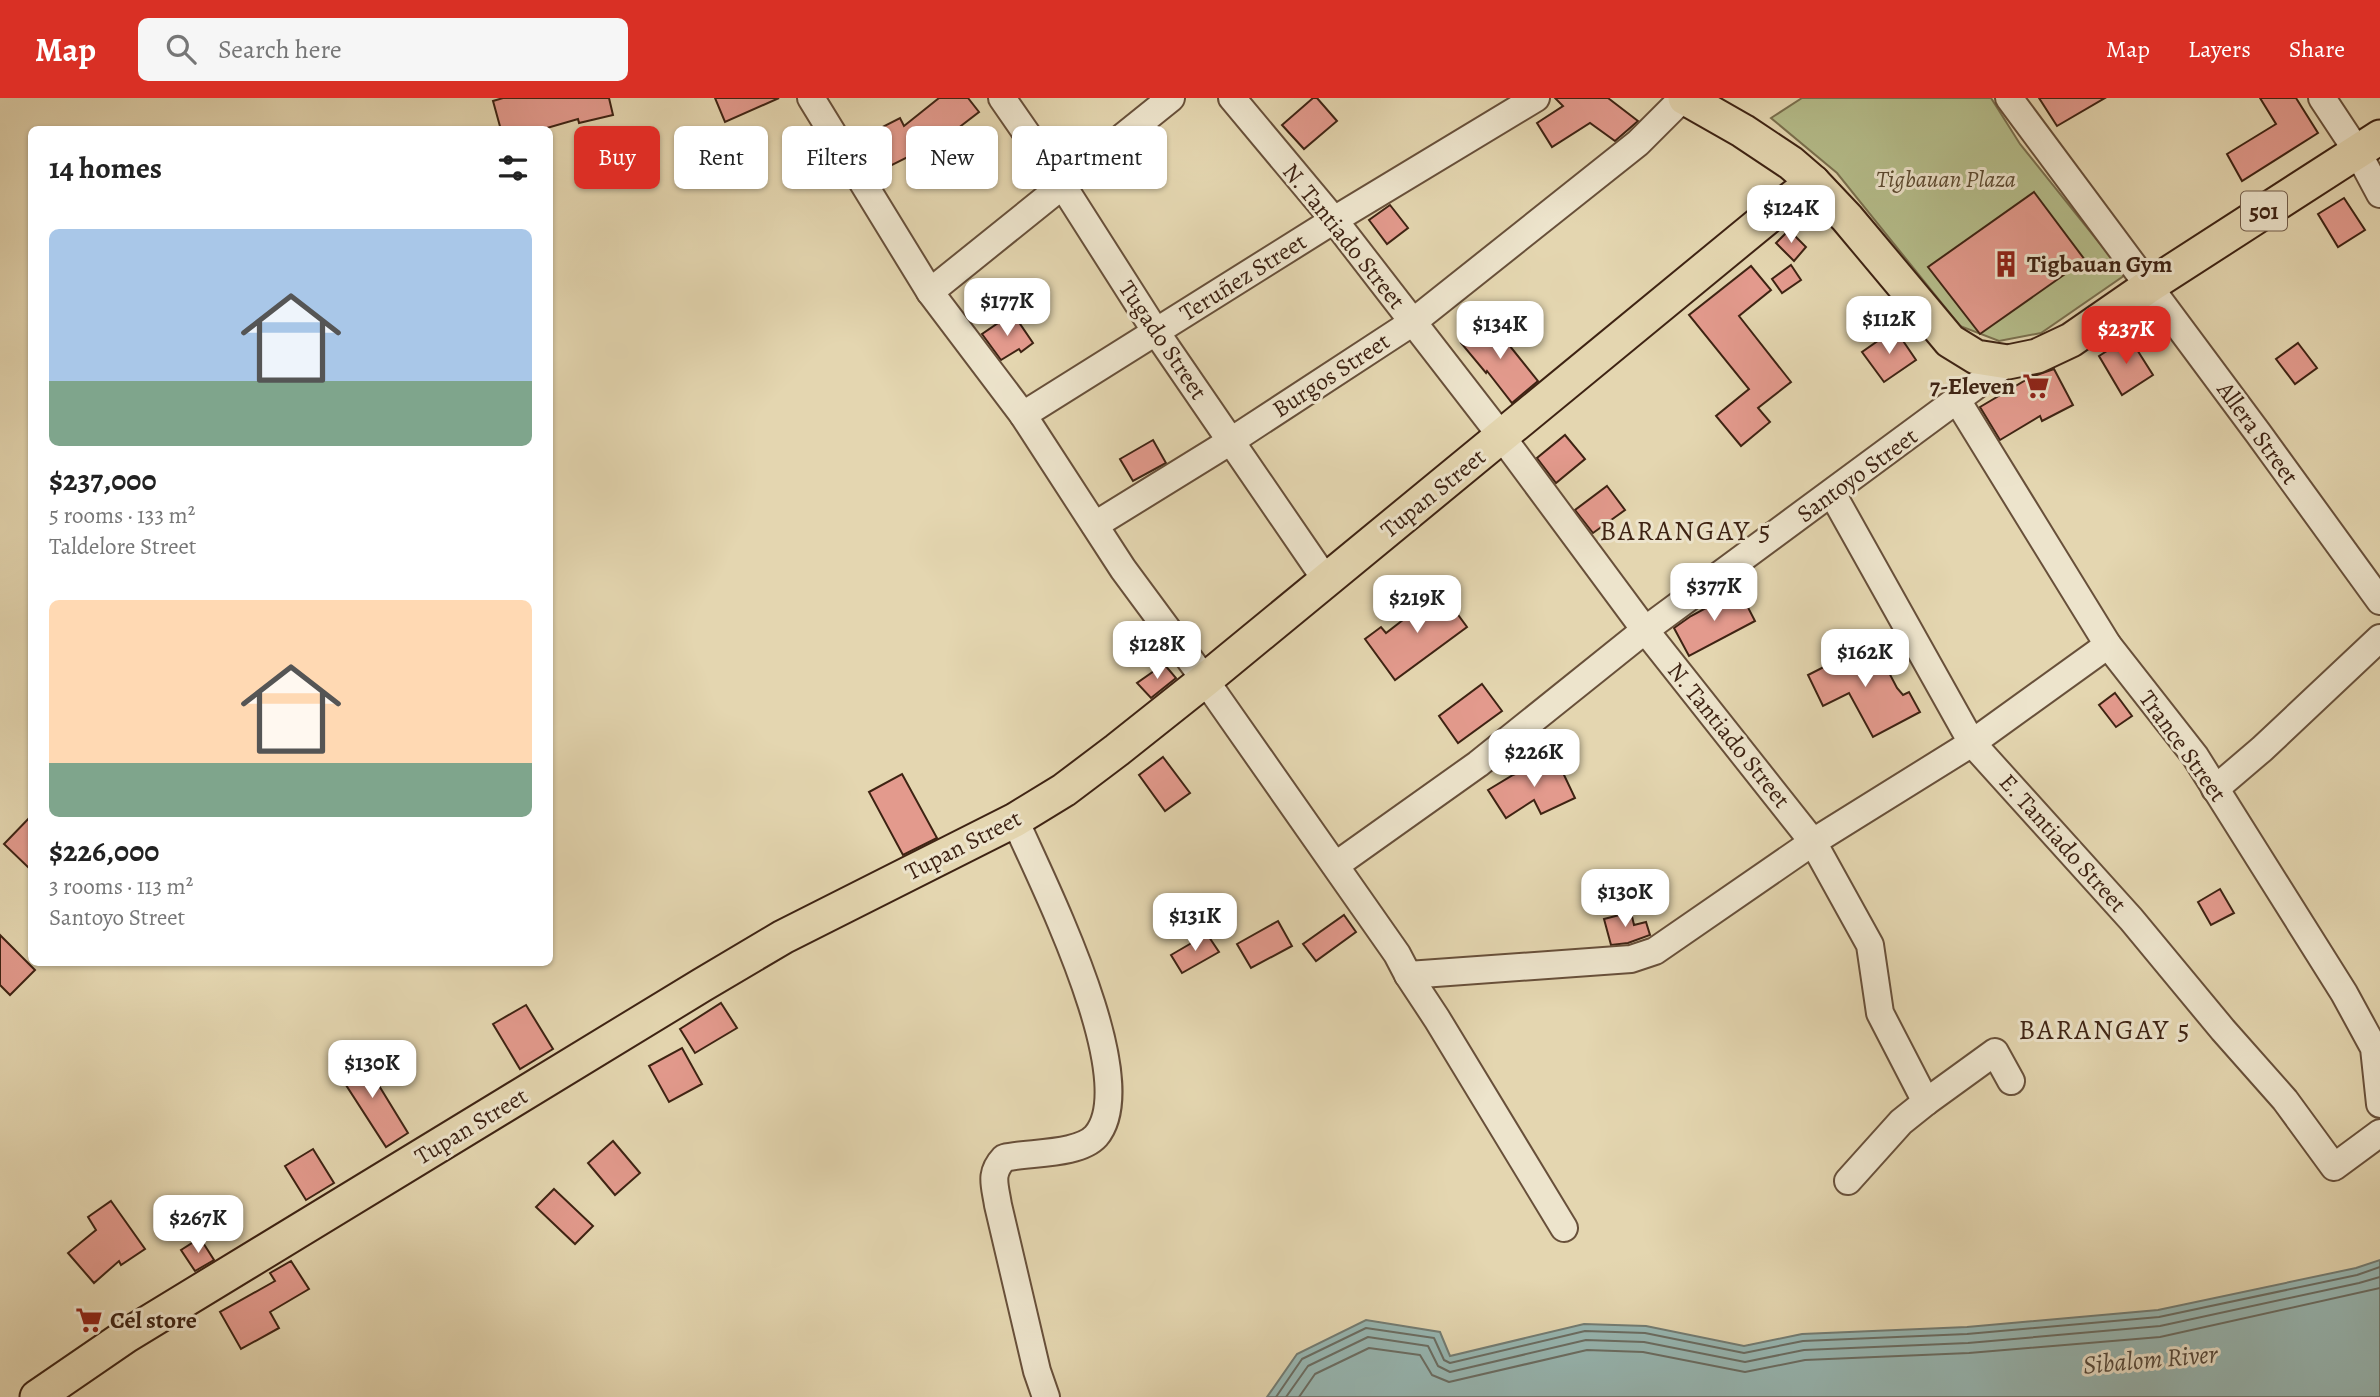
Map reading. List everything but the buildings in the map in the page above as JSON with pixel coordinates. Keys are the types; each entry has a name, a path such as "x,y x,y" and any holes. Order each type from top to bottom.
{"main road":[{"name":"501","path":"1684,98 1772,150 1813,182 1847,218 1950,341 1976,357 2008,362 2037,356 2071,340 2149,286 2369,144"},
{"name":"Tupan Street","path":"37,1397 138,1329 783,937 1015,820 1074,782 1205,680 1813,182"}],"street":[{"path":"811,98 930,292 1023,415 1123,569 1205,680 1397,954 1564,1228"},
{"name":"Tugado Street","path":"1002,98 1021,126"},
{"path":"1137,126 1171,98"},
{"name":"N. Tantiado Street","path":"1232,98 1334,220 1502,437 1645,630 1813,842 1870,945 1880,1013 1926,1102"},
{"name":"Teruñez Street","path":"1023,415 1334,220 1536,98"},
{"name":"Burgos Street","path":"1095,525 1231,441 1413,322 1638,143 1684,98"},
{"name":"Allera Street","path":"2009,98 2380,601"},
{"path":"2322,98 2369,144 2380,194"},
{"path":"930,292 1059,189"},
{"name":"Tugado Street","path":"1065,189 1156,332 1326,580"},
{"name":"Santoyo Street","path":"1336,865 1478,764 1645,630 2008,362"},
{"name":"Trance Street","path":"1957,400 2108,645 2195,756 2344,993 2374,1048 2380,1104"},
{"name":"E. Tantiado Street","path":"1832,493 1972,743 2131,919 2285,1100 2334,1167 2380,1133"},
{"path":"2215,789 2262,749 2380,638"},
{"path":"1408,975 1631,959 1655,951 1813,842 1972,743 2108,645"},
{"path":"1015,820 1093,1006 1106,1057 1109,1102 1095,1137 1068,1150 1004,1158 996,1167 994,1184 998,1205 1037,1371 1046,1397"},
{"path":"1848,1181 1901,1122 1995,1052 2011,1081"}],"green space":[{"name":"Tigbauan Plaza","path":"1802,98 1991,98 2020,144 2125,275 2041,333 1999,341 1960,326 1837,173 1771,118"}],"water":[{"name":"Sibalom River","path":"2380,1260 2380,1397 1267,1397 1297,1354 1366,1320 1440,1332 1450,1356 1584,1324 1646,1326 1744,1346 1802,1334 1967,1327 2158,1310 2356,1268"}],"place":[{"name":"Tigbauan Gym","path":"2006,264"},
{"name":"7-Eleven","path":"2036,386"},
{"name":"Cel store","path":"89,1320"}],"district":[{"name":"BARANGAY 5","path":"1686,530"},
{"name":"BARANGAY 5","path":"2105,1029"}]}
